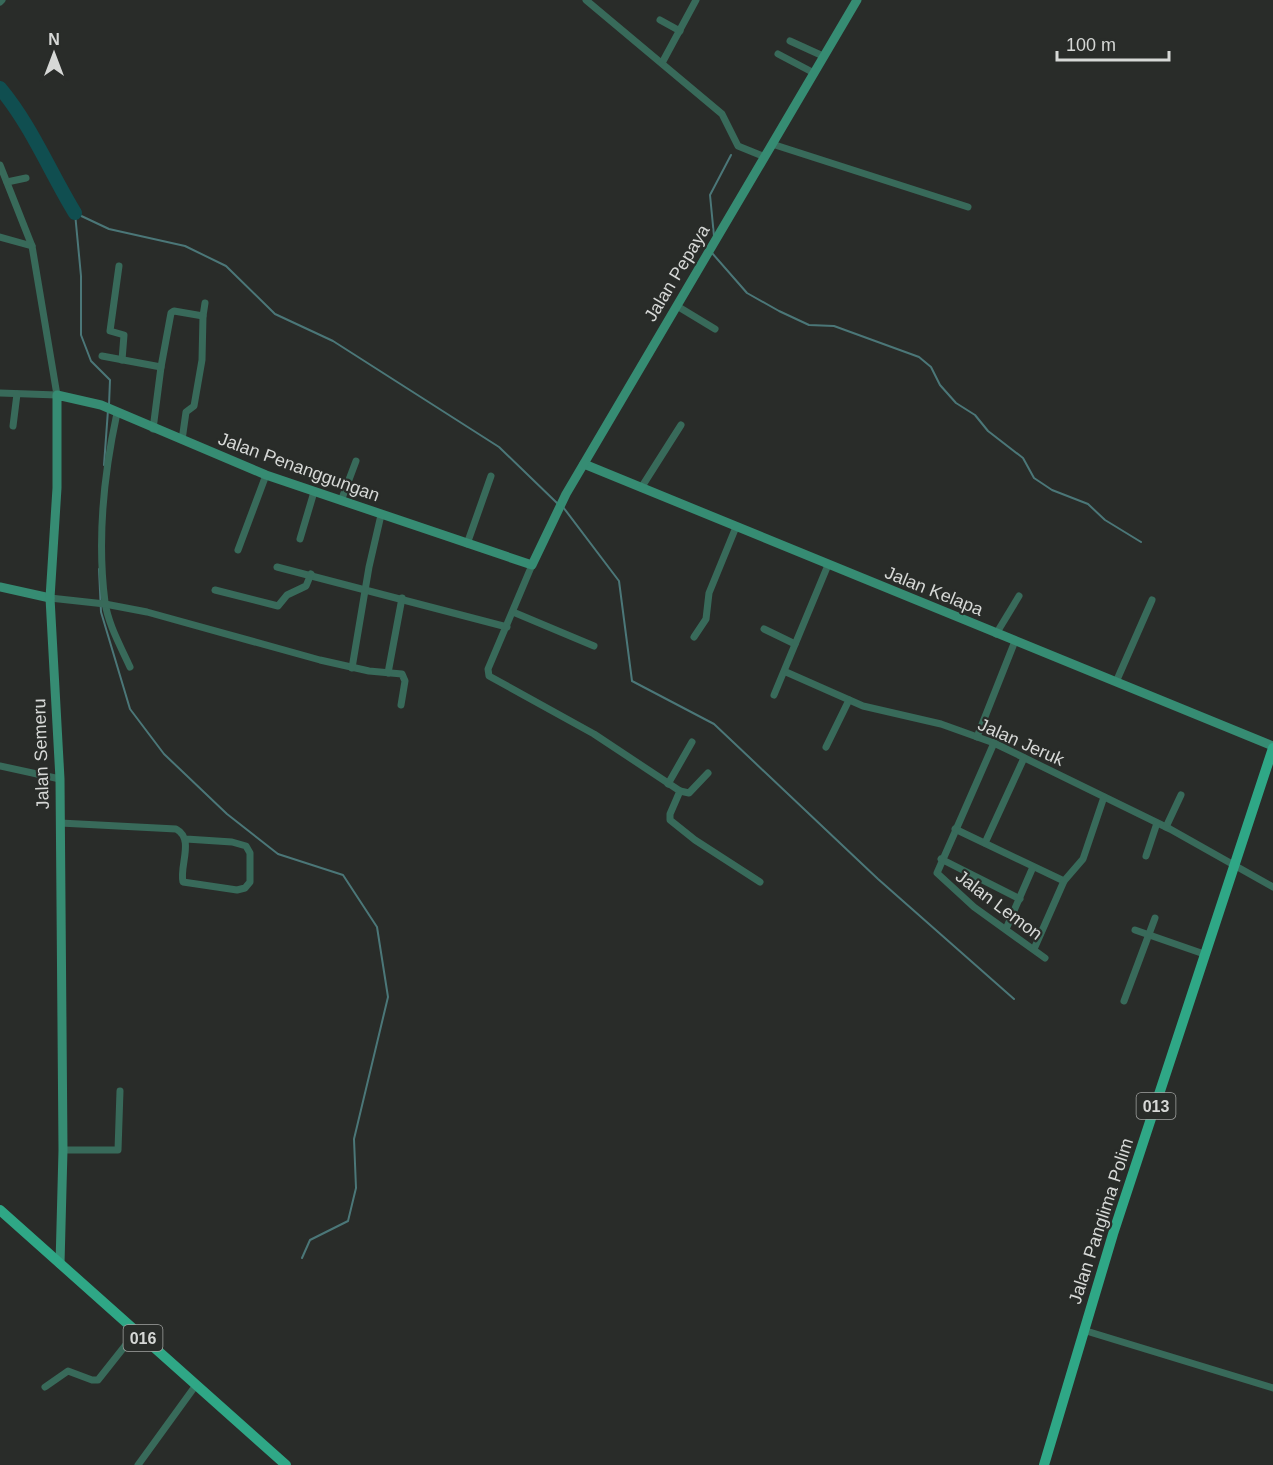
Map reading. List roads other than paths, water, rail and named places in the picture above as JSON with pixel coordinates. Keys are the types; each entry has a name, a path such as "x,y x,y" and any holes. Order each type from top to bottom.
{"main road":[{"name":"Jalan Panglima Polim","path":"1044,1465 1083,1330 1273,747"},
{"name":"016","path":"0,1210 286,1465"}],"street":[{"path":"586,0 722,114 738,146 765,157"},
{"path":"662,63 695,2 686,0"},
{"name":"Jalan Pepaya","path":"532,565 559,507 856,0"},
{"path":"660,20 680,31"},
{"path":"790,42 823,56"},
{"path":"778,54 814,72"},
{"path":"772,144 968,207"},
{"name":"Jalan Semeru","path":"0,165 32,246 57,395 57,488 50,598 60,779 63,1150 60,1264"},
{"path":"7,182 26,178"},
{"path":"0,237 32,246"},
{"path":"119,266 110,331 124,336 122,360"},
{"path":"182,440 186,412 194,406 200,376 205,303"},
{"path":"677,306 716,329"},
{"path":"153,429 171,313 174,311 203,316"},
{"path":"102,356 161,367"},
{"path":"0,393 57,395"},
{"path":"13,426 17,394"},
{"name":"Jalan Penanggungan","path":"57,395 101,405 266,475 532,565"},
{"path":"115,412 105,481 103,531 105,604 130,667"},
{"path":"641,488 681,425"},
{"path":"341,501 356,461"},
{"name":"Jalan Kelapa","path":"584,464 1273,747"},
{"path":"238,550 266,475"},
{"path":"467,544 491,476"},
{"path":"300,539 314,492"},
{"path":"352,668 381,515"},
{"path":"694,637 706,619 709,593 736,527"},
{"path":"532,565 488,669 490,677 575,723 686,795 708,773"},
{"path":"774,695 786,672 795,644 828,565"},
{"path":"278,567 366,588 507,627"},
{"path":"215,590 278,606 287,596 306,586 311,574"},
{"path":"0,587 50,598 105,604 170,618 352,668 404,677 401,705"},
{"path":"996,634 1019,596"},
{"path":"388,673 402,598"},
{"path":"1116,682 1152,600"},
{"path":"513,612 594,646"},
{"path":"764,630 795,644"},
{"path":"977,737 1015,641"},
{"name":"Jalan Jeruk","path":"786,672 863,706 941,724 994,743 1166,827 1273,887"},
{"path":"826,747 849,700"},
{"path":"668,784 692,742"},
{"name":"Jalan Lemon","path":"994,743 941,859 937,870 938,877 1045,957"},
{"path":"985,843 1024,758"},
{"path":"0,766 60,779"},
{"path":"680,791 670,814 670,820 695,840 760,882"},
{"path":"1166,827 1181,795"},
{"path":"1034,949 1064,881 1083,859 1104,798"},
{"path":"60,823 176,829 183,833 186,839 183,882 237,890 245,888 250,882 250,853 246,846 232,842 186,839"},
{"path":"1146,856 1157,823"},
{"path":"955,829 1064,881"},
{"path":"941,859 1020,899"},
{"path":"1006,929 1033,867"},
{"path":"1124,1000 1155,918"},
{"path":"1136,930 1204,954"},
{"path":"63,1150 118,1150 120,1091"},
{"path":"1083,1330 1273,1388"},
{"path":"45,1387 68,1371 94,1381 98,1380 136,1332"},
{"path":"138,1465 196,1385"}],"waterway":[{"path":"0,88 31,133 75,213"},
{"path":"714,236 710,195 731,155"},
{"path":"75,213 109,229 185,246 226,266 275,314 333,341 499,447 558,504"},
{"path":"75,213 81,276 81,335 91,361 110,380 109,405"},
{"path":"712,253 747,293 779,311 809,325 834,326 919,357 931,367 940,385 956,403 975,415 988,431 1023,458 1034,478 1052,490 1088,504 1105,520 1141,542"},
{"path":"104,465 108,410"},
{"path":"563,507 619,581 632,681 714,724 878,879 1014,999"},
{"path":"99,569 101,612 130,709 164,754 227,814 278,854 343,875 377,927 388,997 354,1139 356,1188 348,1221 310,1240 302,1258"}]}
